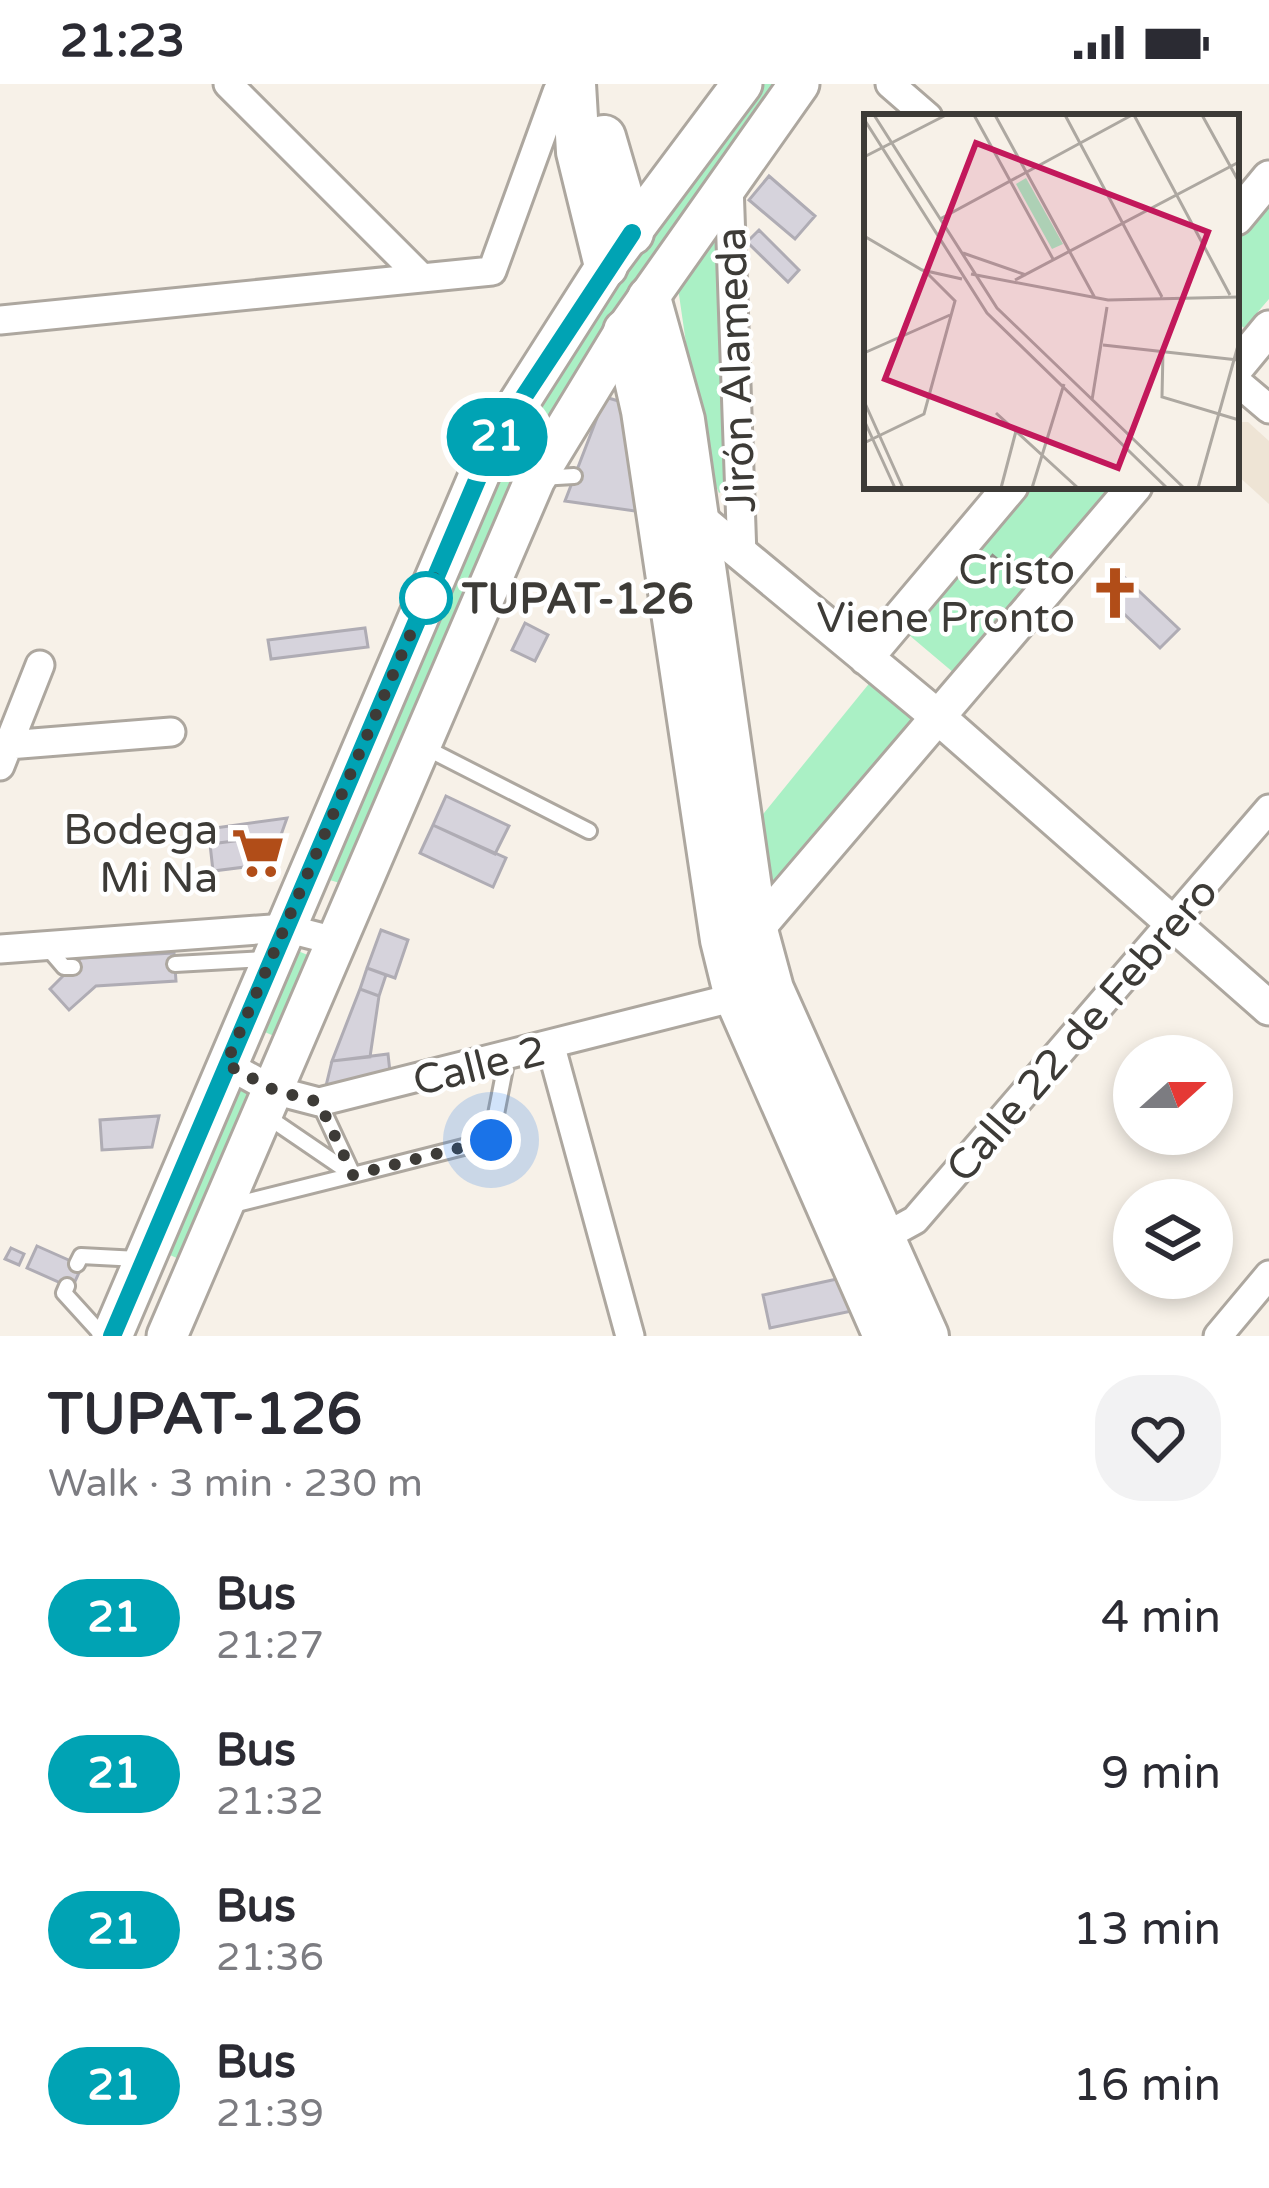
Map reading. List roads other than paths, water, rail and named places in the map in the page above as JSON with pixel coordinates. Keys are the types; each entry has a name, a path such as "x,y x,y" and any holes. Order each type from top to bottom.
{"main road":[{"path":"107,1336 492,445 606,266 742,84"},
{"path":"167,1336 420,745 637,314 799,84"},
{"path":"572,87 606,154 632,233"},
{"path":"572,87 578,152 606,266"},
{"path":"637,314 683,420 756,930 772,989 927,1336"},
{"path":"637,314 644,411 722,940 736,997 885,1336"},
{"path":"492,445 555,477"},
{"path":"143,1259 191,1277"}],"street":[{"path":"228,84 422,278"},
{"path":"890,84 925,114"},
{"path":"0,320 492,271 572,87"},
{"path":"1239,214 1269,178"},
{"name":"Jirón Alameda","path":"729,184 742,556"},
{"path":"1239,364 1269,328"},
{"path":"1239,384 1269,410"},
{"path":"866,658 1008,489"},
{"path":"756,930 1132,489"},
{"path":"697,517 938,717 1269,1008"},
{"path":"40,665 4,756 171,732"},
{"name":"Calle 22 de Febrero","path":"884,1237 915,1220 1269,809"},
{"path":"0,949 203,934 278,943 335,941"},
{"name":"Calle 2","path":"226,1064 268,1102 319,1102 736,997"},
{"path":"551,1047 630,1336"},
{"path":"1218,1336 1269,1275"}],"lane":[{"path":"420,745 589,831"},
{"path":"203,934 179,964 278,943"},
{"path":"46,946 64,967 73,967"},
{"path":"222,1207 491,1140 507,1058"},
{"path":"268,1102 353,1175"},
{"path":"319,1102 353,1175"},
{"path":"77,1264 81,1256 143,1259"},
{"path":"67,1286 64,1293 107,1336"}],"place":[{"name":"Cristo Viene Pronto","path":"1115,593"},
{"name":"TUPAT-126","path":"426,598"},
{"name":"Bodega Mi Na","path":"258,853"}]}
